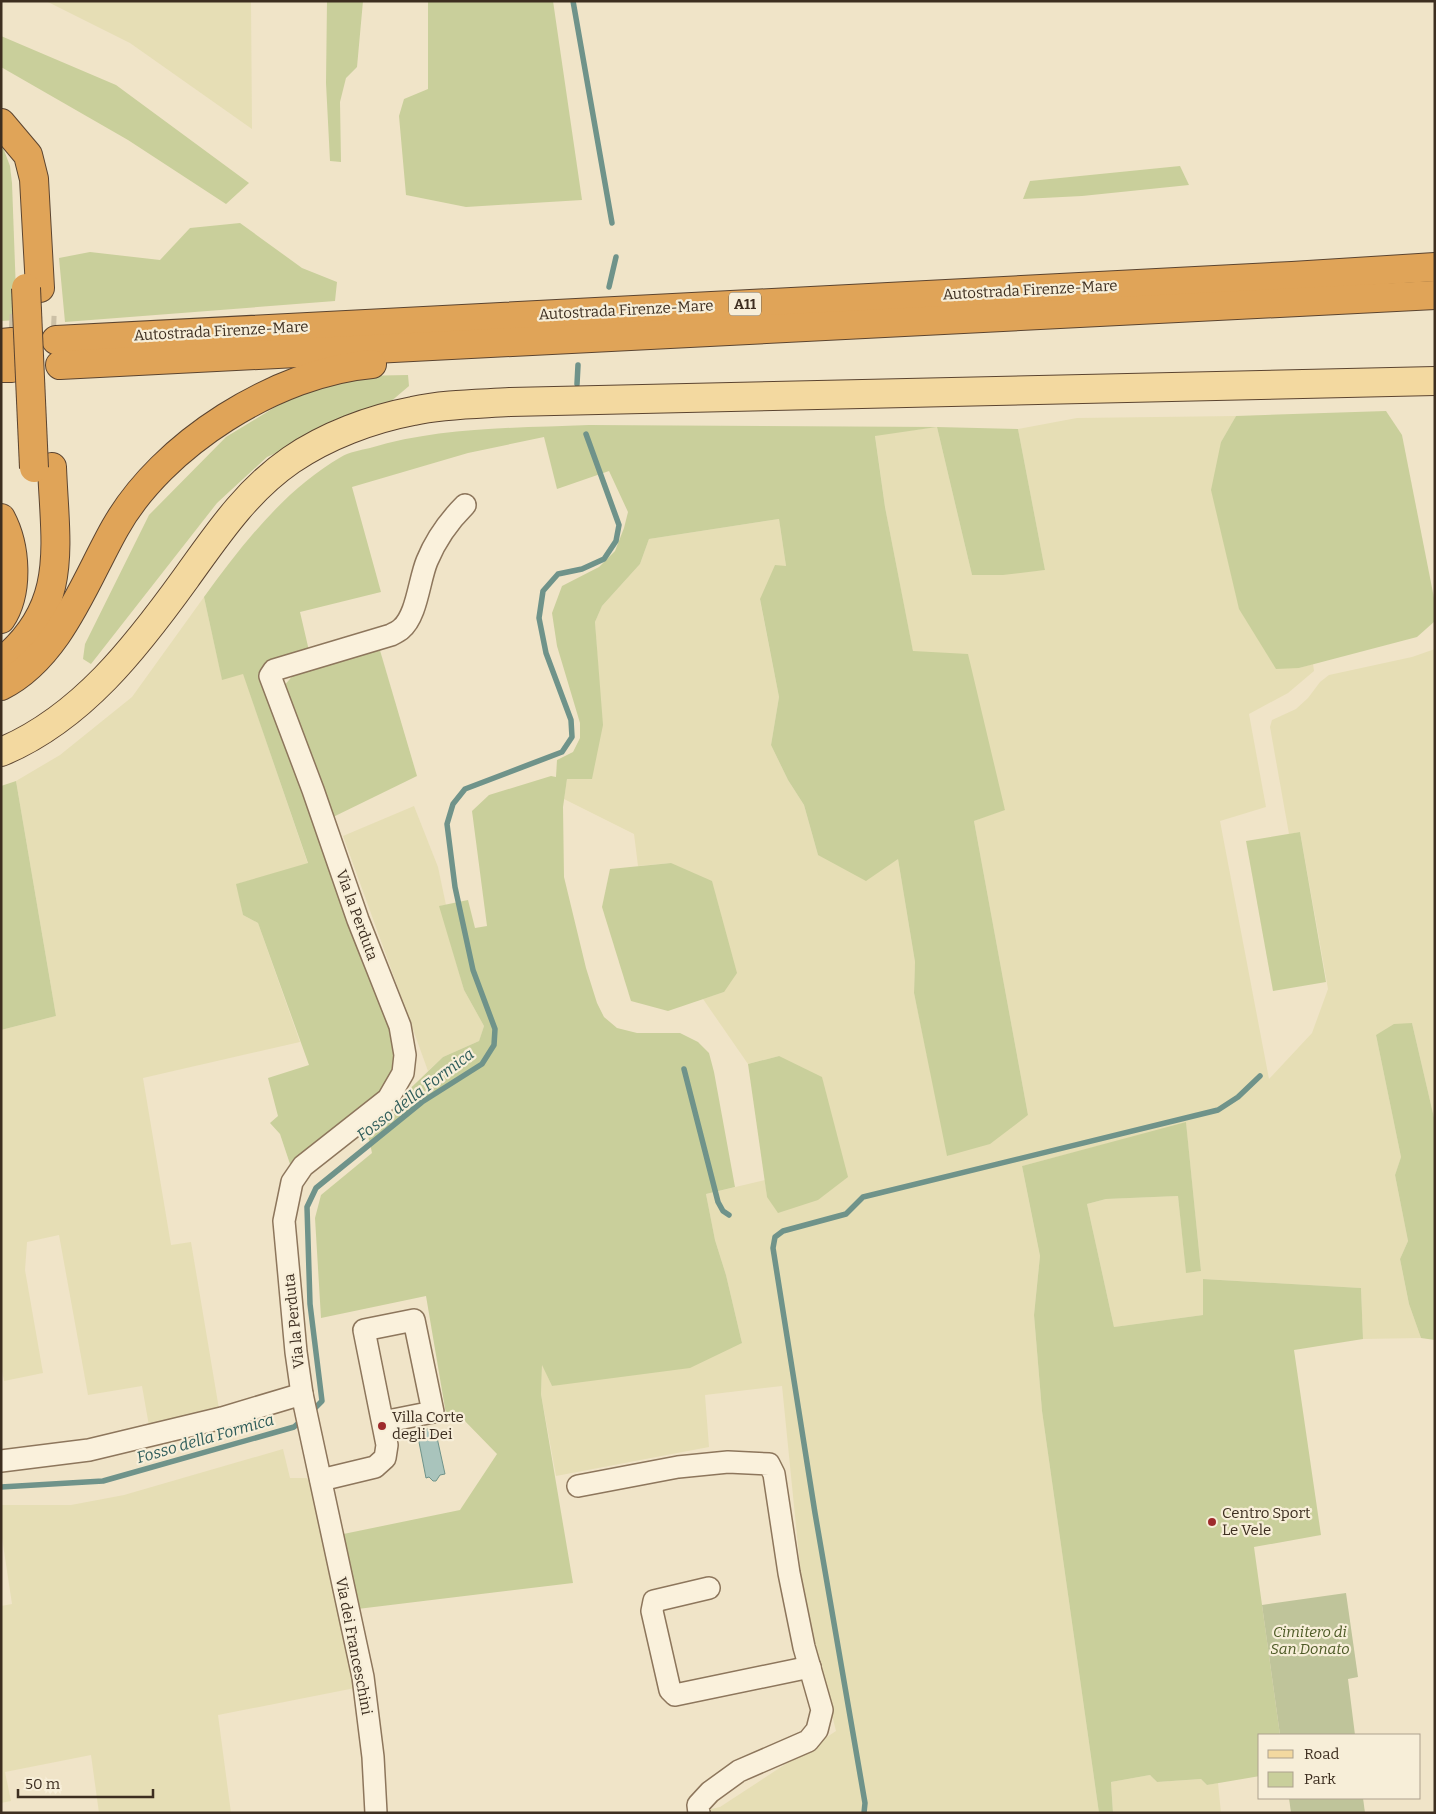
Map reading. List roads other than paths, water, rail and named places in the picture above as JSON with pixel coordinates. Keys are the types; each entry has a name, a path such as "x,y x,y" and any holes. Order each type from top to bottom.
{"highway":[{"path":"1,123 15,155 19,175 33,288 43,468 55,563 51,593 38,622 13,652 1,662"},
{"name":"Autostrada Firenze-Mare","path":"1435,267 158,334 57,345 441,345 1435,295"},
{"path":"1,686 22,673 50,644 88,582 115,527 143,488 173,456 227,416 300,381 342,368 622,337"},
{"path":"1,642 23,617 36,586 43,468"},
{"path":"1,518 12,544 14,559 10,597 1,619"}],"main road":[{"path":"1,752 44,730 62,717 108,674 166,606 238,507 264,481 291,460 318,444 380,418 414,410 510,402 1435,381"}],"street":[{"name":"Via la Perduta","path":"302,1394 296,1352 284,1221 292,1182 303,1166 388,1098 403,1073 405,1055 400,1026 358,920 313,790 270,676 274,670 392,635 402,629 410,616 426,563 438,538 448,522 465,505"},
{"path":"321,1480 376,1467 385,1458 388,1446 383,1422 364,1330 414,1320 433,1412 383,1422"},
{"name":"Via dei Franceschini","path":"302,1394 363,1677 373,1756 376,1813"},
{"path":"1,1461 89,1450 222,1418 302,1394"},
{"path":"578,1486 678,1467 728,1462 769,1464 774,1474 789,1573 804,1648 822,1710 817,1730 808,1740 739,1771 724,1781 698,1805 699,1813"},
{"path":"709,1588 654,1601 652,1611 654,1620 670,1690 675,1694 810,1667"}],"water":[{"path":"426,1429 429,1429 433,1434 436,1433 445,1474 440,1475 436,1481 429,1477 426,1478 418,1437"}],"waterway":[{"path":"573,1 612,223"},
{"name":"Fosso della Formica","path":"609,287 616,257"},
{"name":"Fosso della Formica","path":"577,384 578,365"},
{"name":"Fosso della Formica","path":"312,1411 322,1401 310,1304 307,1207 316,1188 422,1102 482,1064 494,1045 495,1029 473,970 455,887 447,824 453,804 465,789 562,752 572,737 571,720 546,653 539,618 543,591 558,574 582,569 604,559 616,541 619,525 586,434"},
{"path":"684,1069 718,1202 723,1211 729,1215"},
{"path":"864,1813 865,1803 815,1513 773,1248 775,1237 783,1231 846,1214 863,1197 1218,1110 1238,1097 1260,1076"},
{"name":"Fosso della Formica","path":"1,1487 103,1481 294,1427 303,1419"}],"tunnel":[{"path":"9,328 56,330"}],"place":[{"name":"Villa Corte degli Dei","path":"382,1426"},
{"name":"Centro Sport Le Vele","path":"1212,1522"}],"park label":[{"name":"Cimitero di San Donato","path":"1310,1640"}]}
